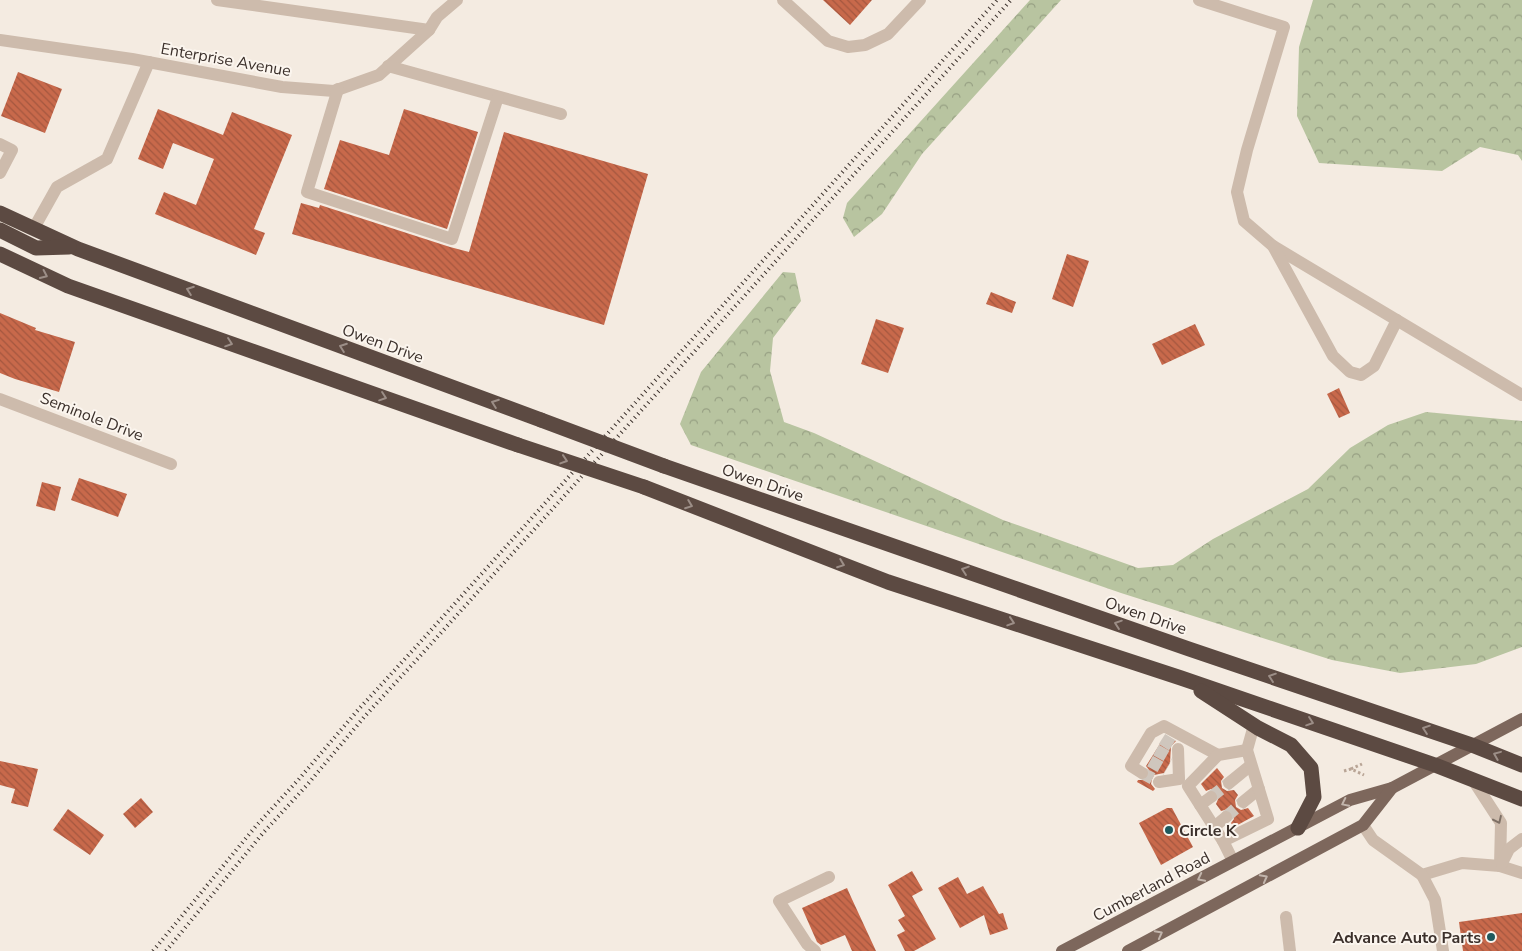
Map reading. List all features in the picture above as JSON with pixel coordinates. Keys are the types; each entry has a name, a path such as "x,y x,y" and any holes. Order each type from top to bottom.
{"highway":[{"name":"Owen Drive","path":"0,213 73,246 664,466 1198,652 1472,745 1522,765"},
{"path":"0,230 36,248 73,246"},
{"path":"0,254 68,286 518,445 644,487 888,582 1181,678 1435,765 1522,799"},
{"path":"1181,678 1254,725 1291,746 1311,768 1314,797 1298,828"}],"main road":[{"name":"Cumberland Road","path":"1062,951 1350,800 1392,788 1522,719"},
{"name":"Cumberland Road","path":"1128,951 1363,825 1392,788"}],"street":[{"path":"217,0 429,30"},
{"name":"Enterprise Avenue","path":"0,40 149,62 282,87 334,91 379,75 429,30 437,17 457,0"},
{"path":"783,0 828,41 848,46 865,45 888,34 920,0"},
{"path":"1199,0 1284,27 1247,150 1237,192 1244,221 1273,246 1522,395"},
{"path":"34,228 56,187 107,159 149,62"},
{"path":"388,66 561,114"},
{"path":"338,89 307,192 452,238 498,97"},
{"path":"0,144 12,150 0,173"},
{"path":"1273,246 1333,356 1350,372 1361,375 1374,366 1397,320"},
{"name":"Seminole Drive","path":"0,399 171,464"},
{"path":"1223,841 1268,819 1247,750 1254,725"},
{"path":"1137,769 1164,726 1218,754"},
{"path":"1158,782 1183,783 1218,754 1247,750"},
{"path":"1183,783 1172,760 1183,783 1200,805 1223,841 1233,861"},
{"path":"1229,783 1251,765"},
{"path":"1473,780 1501,823 1500,866"},
{"path":"1243,802 1259,789"},
{"path":"1200,805 1211,797"},
{"path":"1214,827 1226,817"},
{"path":"1363,825 1373,840 1422,875 1435,900 1443,951"},
{"path":"1500,866 1509,850 1522,838"},
{"path":"1422,875 1462,863 1500,866 1522,873"},
{"path":"815,951 807,944 779,902 829,878"},
{"path":"1286,917 1290,951"}],"path":[{"path":"1344,771 1362,764"},
{"path":"1351,769 1364,775"}],"green space":[{"path":"1030,0 1061,0 922,154 882,214 854,237 843,218 847,203"},
{"path":"1313,0 1522,0 1522,161 1518,155 1480,147 1442,171 1319,163 1297,116 1299,47"},
{"path":"783,272 795,273 801,301 773,338 770,371 784,422 814,433 1003,520 1138,568 1173,565 1213,539 1308,489 1350,448 1388,425 1426,412 1522,421 1522,647 1476,664 1400,673 1332,660 1121,593 691,445 680,424 701,372"}],"building":[{"path":"823,0 872,0 850,25"},
{"path":"18,72 62,89 45,133 1,116"},
{"path":"158,109 223,135 232,112 292,135 254,229 265,233 256,255 155,214 164,192 196,205 214,159 173,143 163,169 138,159"},
{"path":"404,109 478,132 447,229 324,189 340,140 389,155"},
{"path":"504,132 648,174 604,325 292,234 301,203 319,208 320,205 469,252"},
{"path":"1067,254 1089,261 1073,307 1052,299"},
{"path":"991,292 1016,302 1012,313 986,304"},
{"path":"0,313 36,328 35,330 75,342 59,392 0,373"},
{"path":"876,319 904,328 888,373 861,364"},
{"path":"1195,324 1205,345 1162,365 1152,344"},
{"path":"1339,388 1350,413 1339,418 1327,394"},
{"path":"79,478 127,494 118,517 71,500"},
{"path":"42,482 61,487 55,511 36,506"},
{"path":"1165,736 1176,741 1171,746 1170,763 1164,773 1154,775 1152,779 1151,784 1155,789 1153,791 1137,782 1149,777 1149,770 1146,766"},
{"path":"0,761 38,769 28,807 11,803 15,789 0,785"},
{"path":"1217,768 1224,777 1221,781 1222,788 1227,791 1234,790 1238,795 1235,800 1236,807 1241,810 1248,808 1254,816 1234,827 1231,823 1234,819 1232,812 1228,809 1221,811 1216,804 1219,797 1217,792 1211,789 1206,791 1201,784"},
{"path":"141,798 153,812 135,828 123,814"},
{"path":"1167,808 1172,808 1193,847 1161,865 1139,823"},
{"path":"68,809 104,835 90,855 53,830"},
{"path":"912,871 923,890 912,896 936,939 914,951 905,951 897,935 905,931 898,920 905,916 888,885"},
{"path":"958,877 967,894 983,886 999,914 1003,913 1008,929 990,935 984,915 960,928 938,888"},
{"path":"847,888 876,951 852,951 845,935 821,945 817,942 802,908"},
{"name":"Advance Auto Parts","path":"1522,913 1522,951 1463,951 1459,922"}],"tunnel":[{"path":"1162,739 1178,749"},
{"path":"1156,750 1172,759"},
{"path":"1150,761 1166,770"},
{"path":"1142,773 1159,782"},
{"path":"1211,797 1229,783"},
{"path":"1226,817 1243,802"}],"railway":[{"path":"153,951 256,826 358,710 997,0"},
{"path":"166,951 263,833 307,785 365,716 1011,0"}],"place":[{"name":"Circle K","path":"1169,830"},
{"name":"Advance Auto Parts","path":"1491,937"}]}
